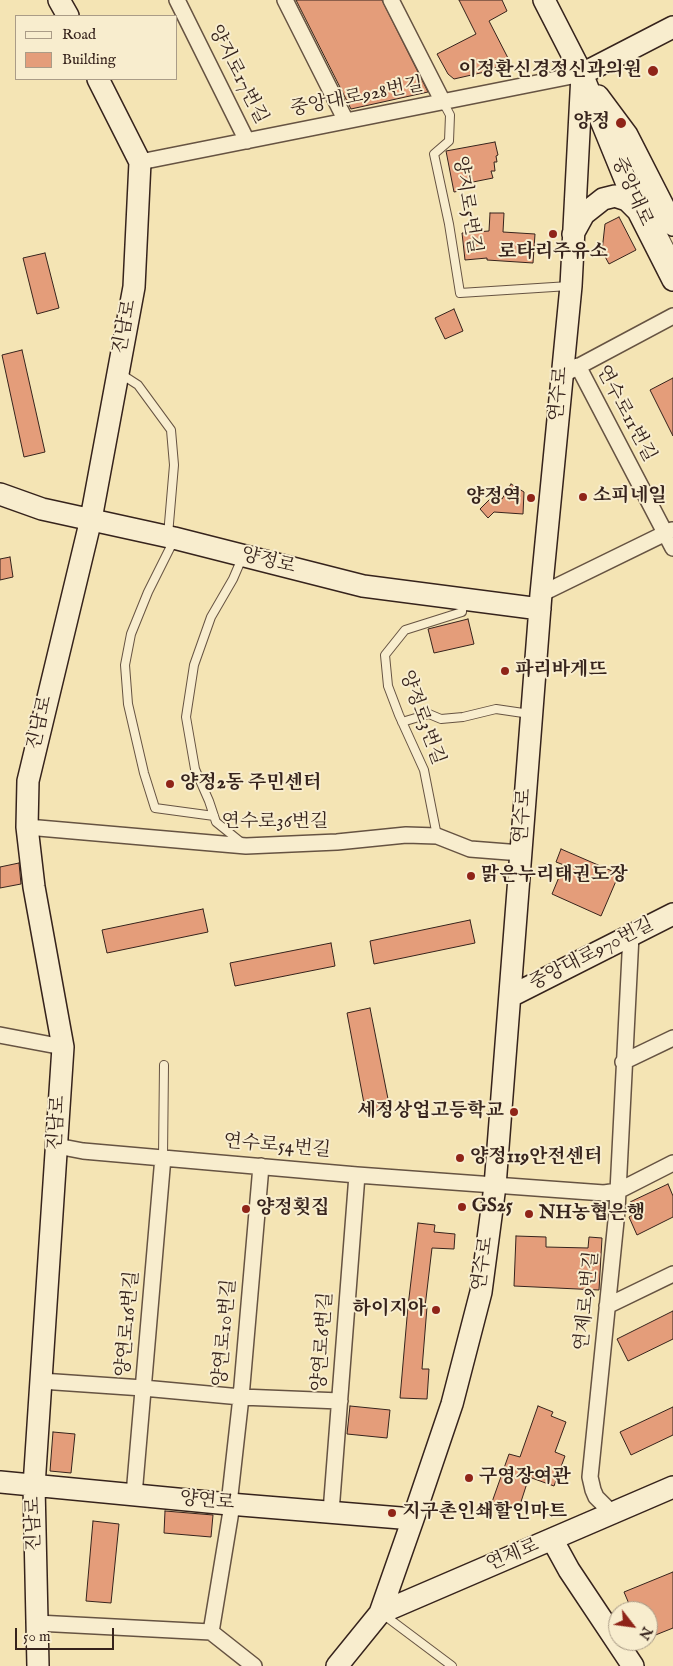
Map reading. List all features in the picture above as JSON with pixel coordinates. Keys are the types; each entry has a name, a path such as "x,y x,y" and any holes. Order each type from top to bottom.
{"street":[{"path":"60,0 68,15"},
{"name":"양지로17번길","path":"177,0 247,140"},
{"path":"285,0 346,121"},
{"name":"양지로5번길","path":"392,0 443,102"},
{"name":"중앙대로","path":"544,0 582,74 638,211 673,280"},
{"path":"582,74 673,27"},
{"name":"중앙대로928번길","path":"140,162 582,74"},
{"name":"중앙대로","path":"582,74 627,135 673,225"},
{"name":"연수로","path":"337,1666 380,1613 414,1520 452,1404 481,1292 495,1186 541,602 570,370 573,234 582,74"},
{"name":"진남로","path":"38,1666 34,1486 63,1047 34,887 27,827 28,781 91,519 134,287 140,162 99,80"},
{"path":"573,234 584,214 603,199 615,196 627,200 638,211"},
{"path":"570,370 673,316"},
{"name":"연수로11번길","path":"570,370 669,531 673,548"},
{"name":"양정로","path":"0,494 42,509 171,538 363,586 463,599 541,602"},
{"path":"541,602 669,531"},
{"name":"연수로36번길","path":"27,827 246,846 337,842 406,835 437,836 470,849 521,853"},
{"name":"중앙대로970번길","path":"511,996 673,914"},
{"name":"연제로9번길","path":"612,1514 596,1497 590,1478 618,1191 631,935"},
{"path":"0,1035 63,1047"},
{"path":"624,1062 673,1038"},
{"name":"연수로54번길","path":"56,1146 83,1151 495,1186 604,1193 618,1191"},
{"name":"양연로16번길","path":"134,1495 163,1157"},
{"path":"618,1191 673,1164"},
{"name":"양연로10번길","path":"211,1632 231,1511 229,1504 241,1397 261,1166"},
{"name":"양연로6번길","path":"331,1512 357,1174"},
{"path":"608,1306 673,1274"},
{"path":"41,1381 241,1397 340,1401"},
{"name":"양연로","path":"0,1482 414,1520"},
{"name":"연제로","path":"380,1613 673,1487"},
{"path":"552,1539 569,1570 634,1666"},
{"path":"37,1624 211,1632 254,1666"}],"lane":[{"path":"582,74 629,168"},
{"name":"양지로5번길","path":"443,102 450,114 449,141 434,154 449,224 460,293 571,286"},
{"path":"634,177 673,254"},
{"path":"118,371 138,385 171,430 174,465 171,538 132,634 125,665 128,704 144,773 155,808 214,816"},
{"path":"243,556 208,625 194,665 186,717 195,769 216,822 246,846"},
{"name":"양정로3번길","path":"437,836 424,770 388,686 385,655 405,630 462,612 463,599"},
{"path":"402,722 429,714 442,718 463,717 496,709 532,714"},
{"path":"163,1157 164,1065"},
{"path":"380,1613 452,1666"}],"building":[{"path":"296,0 382,0 428,92 351,109"},
{"path":"459,0 502,0 507,11 489,21 509,60 489,71 454,79 448,74 437,54 476,34"},
{"path":"495,142 498,155 496,156 497,162 494,162 495,171 491,171 493,178 463,184 465,190 454,192 446,151"},
{"path":"490,213 504,213 503,232 535,234 533,263 487,260 487,258 465,260 462,233 489,231"},
{"path":"619,217 636,250 609,264 602,251 605,224"},
{"path":"45,253 59,308 37,314 23,258"},
{"path":"454,309 463,331 445,339 435,318"},
{"path":"22,350 45,452 24,457 2,355"},
{"path":"673,378 673,436 650,390"},
{"path":"511,484 524,492 523,514 494,512 488,518 480,509 492,497 502,499"},
{"path":"10,557 13,577 0,580 0,559"},
{"path":"468,619 474,644 434,653 428,629"},
{"path":"561,849 619,874 601,916 552,894 564,865 556,862"},
{"path":"19,863 21,884 0,888 0,867"},
{"path":"203,909 208,932 107,953 102,930"},
{"path":"470,920 475,943 374,964 370,941"},
{"path":"331,943 335,966 235,986 230,963"},
{"path":"370,1008 390,1109 366,1114 347,1013"},
{"path":"668,1184 673,1196 673,1217 637,1235 629,1217 636,1213 630,1202"},
{"path":"418,1223 435,1225 434,1232 455,1234 454,1249 432,1248 425,1307 427,1307 422,1369 429,1369 427,1399 400,1398"},
{"path":"516,1236 546,1237 546,1247 588,1248 589,1237 602,1238 599,1290 514,1286"},
{"path":"673,1311 673,1339 628,1361 617,1339"},
{"path":"350,1406 390,1410 387,1438 347,1434"},
{"path":"538,1406 553,1412 551,1416 566,1422 555,1452 565,1456 554,1486 529,1477 518,1511 492,1502 509,1454 520,1457"},
{"path":"673,1407 673,1435 631,1455 620,1432"},
{"path":"53,1432 75,1434 71,1473 50,1471"},
{"path":"165,1511 213,1515 211,1537 164,1533"},
{"path":"93,1521 119,1524 111,1603 86,1601"},
{"path":"673,1572 673,1628 658,1634 658,1601 628,1601 624,1592"}],"place":[{"name":"이정환신경정신과의원","path":"653,71"},
{"name":"양정","path":"621,123"},
{"name":"로타리주유소","path":"553,234"},
{"name":"소피네일","path":"583,497"},
{"name":"양정역","path":"531,498"},
{"name":"파리바게뜨","path":"505,671"},
{"name":"양정2동 주민센터","path":"170,784"},
{"name":"맑은누리태권도장","path":"471,876"},
{"name":"세정상업고등학교","path":"514,1112"},
{"name":"양정119안전센터","path":"460,1158"},
{"name":"GS25","path":"462,1207"},
{"name":"양정횟집","path":"246,1209"},
{"name":"NH농협은행","path":"529,1214"},
{"name":"하이지아","path":"436,1310"},
{"name":"구영장여관","path":"469,1478"},
{"name":"지구촌인쇄할인마트","path":"392,1513"}]}
